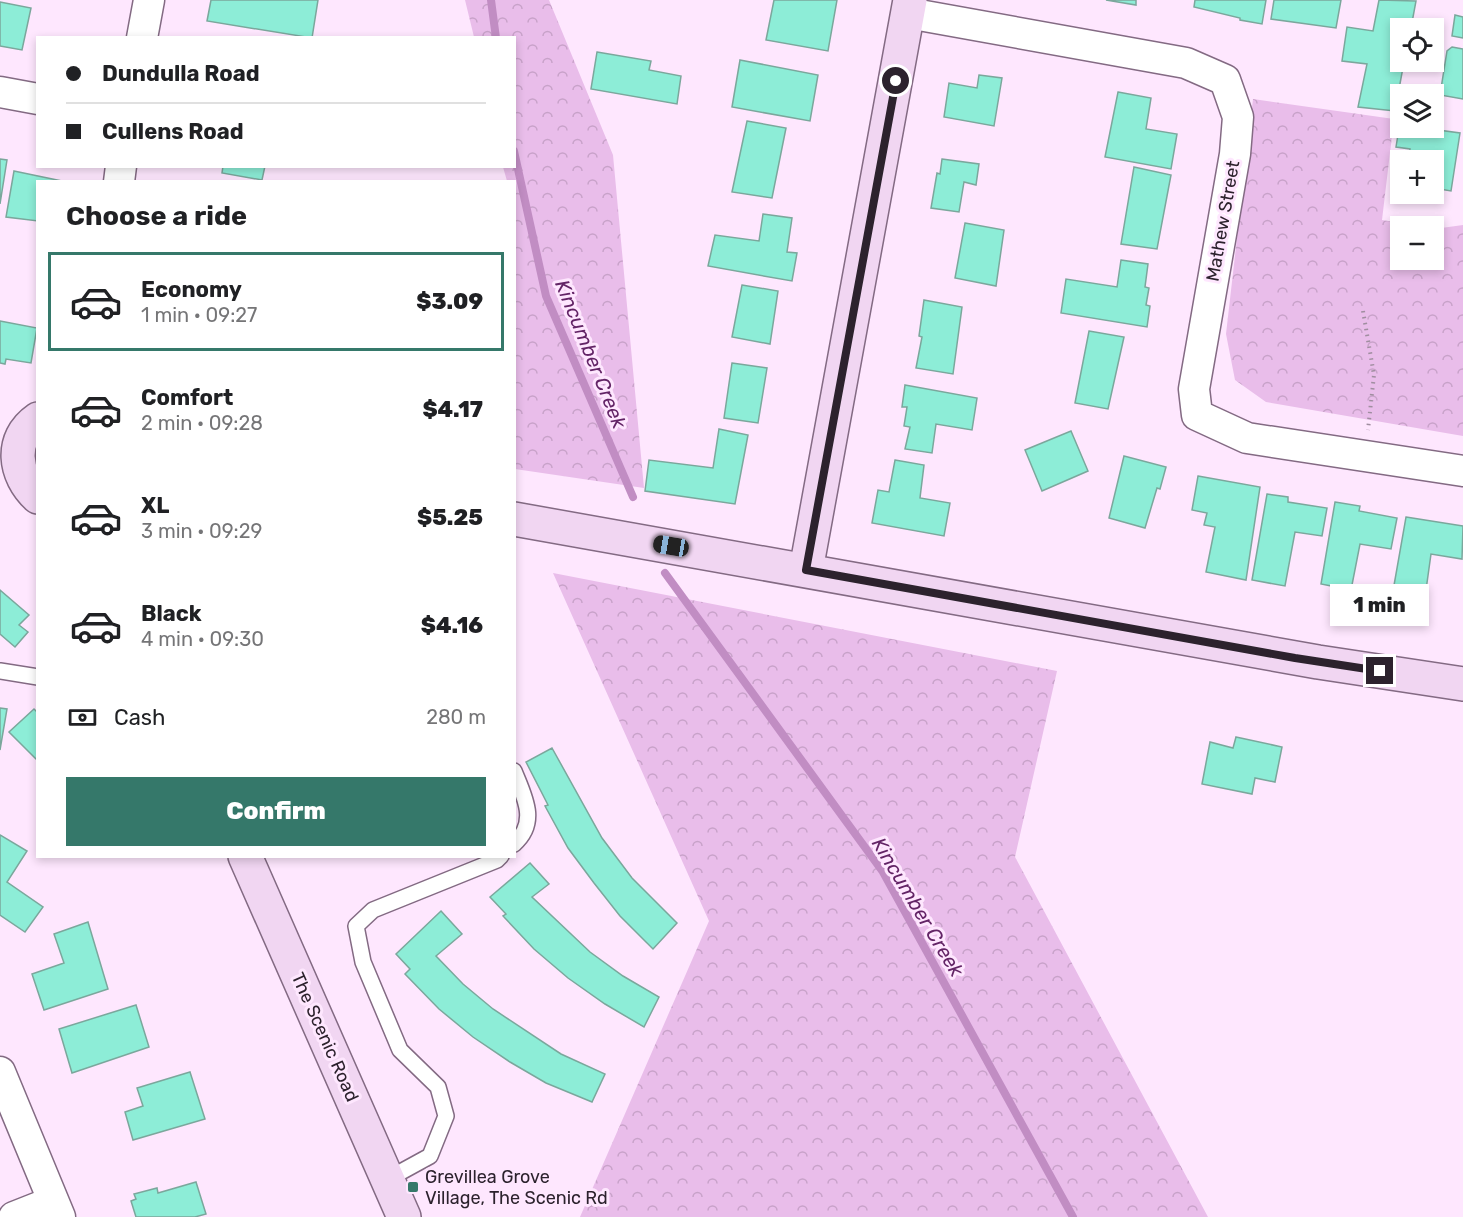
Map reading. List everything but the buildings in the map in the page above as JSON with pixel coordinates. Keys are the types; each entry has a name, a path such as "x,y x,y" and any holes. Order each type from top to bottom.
{"main road":[{"path":"806,570 909,7"},
{"path":"23,421 23,434 18,455 21,476 33,493"},
{"path":"0,463 33,493"},
{"path":"516,519 1318,662 1463,684"},
{"name":"The Scenic Road","path":"246,858 404,1217"}],"street":[{"path":"142,36 148,0"},
{"name":"Mathew Street","path":"909,7 1186,63 1226,80 1238,117 1234,154 1194,389 1197,415 1248,438 1463,471"},
{"path":"0,92 36,99"},
{"path":"0,1072 56,1209 14,1217"}],"lane":[{"path":"0,671 36,677"},
{"path":"516,776 529,810 522,837 516,842"},
{"path":"388,1179 430,1156 446,1116 438,1087 400,1050 363,962 356,926 373,910 499,858"}],"path":[{"path":"1363,311 1374,375 1366,455"}],"green space":[{"path":"465,0 549,0 613,155 644,488 516,469 516,180 507,180 503,168 516,168 516,36 474,36"},
{"path":"1253,99 1390,118 1392,138 1382,220 1390,221 1390,270 1444,270 1444,228 1463,225 1463,436 1266,402 1235,380 1226,334"},
{"path":"553,573 1057,671 1015,857 1208,1217 580,1217 709,921"}],"waterway":[{"name":"Kincumber Creek","path":"491,0 496,36"},
{"name":"Kincumber Creek","path":"516,160 546,296 633,497"},
{"name":"Kincumber Creek","path":"665,573 883,872 1073,1217"}],"place":[{"name":"Grevillea Grove Village, The Scenic Rd","path":"413,1187"}],"route":[{"path":"896,81 806,570 1295,658 1380,671"}]}
